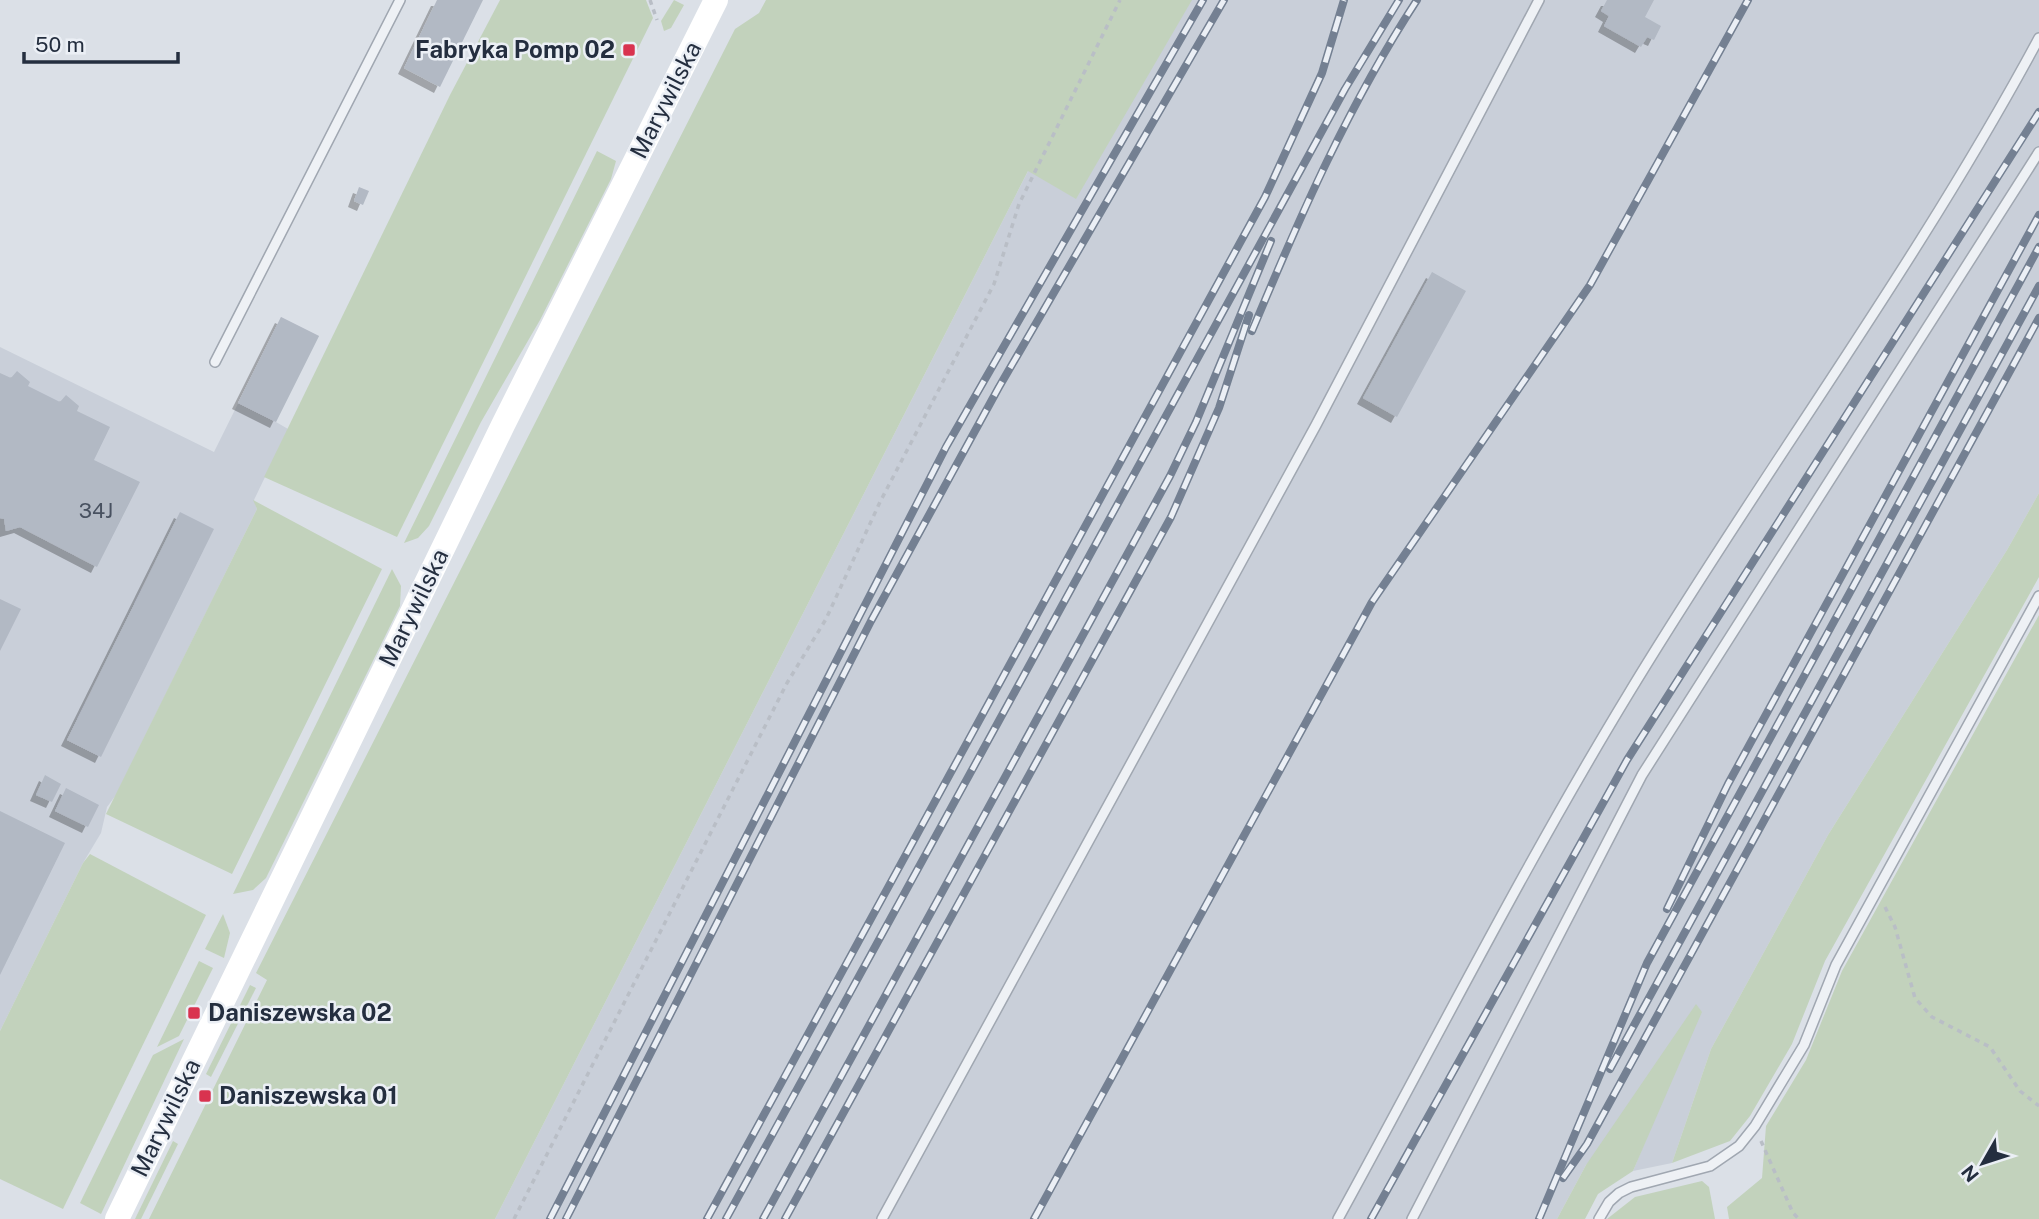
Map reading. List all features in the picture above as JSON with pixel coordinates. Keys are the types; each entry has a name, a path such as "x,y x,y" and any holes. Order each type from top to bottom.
{"main road":[{"name":"Marywilska","path":"117,1219 503,425 716,0"}],"lane":[{"path":"215,362 400,0"},
{"path":"882,1219 1309,437 1539,0"},
{"path":"1338,1219 1609,726 1961,173 2039,38"},
{"path":"1412,1219 1642,775 2039,152"},
{"path":"1599,1219 1609,1202 1619,1193 1631,1187 1710,1166 1739,1146 1755,1126 1804,1045 1836,965 2039,596"}],"path":[{"path":"650,0 657,20"},
{"path":"514,1219 787,683 826,619 880,502 994,284 1019,204 1120,0"},
{"path":"1877,889 1895,927 1915,998 1932,1017 1990,1047 2020,1091 2039,1105"},
{"path":"1755,1126 1793,1213 1799,1219"}],"shaded area":[{"path":"1115,0 2039,0 2039,493 2007,550 1828,835 1711,1049 1672,1163 1633,1171 1669,1084 1586,1165 1557,1219 495,1219"},
{"path":"281,317 319,336 276,422 288,429 254,500 257,509 116,795 107,807 101,833 83,863 0,1031 0,347 214,452"}],"green space":[{"path":"500,0 646,0 653,18 397,537 264,477 450,95"},
{"path":"674,0 684,5 671,28 664,31 661,21"},
{"path":"766,0 1192,0 1076,199 1028,171 495,1219 149,1219 267,980 256,973 735,29 759,13"},
{"path":"597,151 616,161 611,179 540,320 481,422 429,526 418,538 404,543"},
{"path":"2039,493 2039,577 1825,961 1792,1044 1750,1116 1730,1141 1672,1163 1711,1049 1828,835 2007,550"},
{"path":"253,500 382,569 232,874 106,814 257,509"},
{"path":"392,569 401,586 400,606 266,878 253,890 233,894"},
{"path":"2039,615 2039,1219 1729,1219 1727,1207 1762,1178 1766,1126 1806,1060 1842,971"},
{"path":"90,854 206,915 63,1209 0,1179 0,1031 83,863"},
{"path":"223,914 230,933 224,958 205,949"},
{"path":"199,961 213,968 179,1036 157,1047"},
{"path":"250,985 256,988 211,1077 206,1074"},
{"path":"1696,1004 1702,1012 1633,1171 1598,1194 1585,1219 1557,1219 1586,1165"},
{"path":"184,1039 101,1214 80,1203 153,1055"},
{"path":"173,1141 178,1144 141,1219 135,1219"},
{"path":"1702,1181 1709,1187 1715,1219 1607,1219 1635,1197"}],"building":[{"path":"437,0 483,0 440,87 404,68"},
{"path":"1607,0 1654,0 1645,17 1661,26 1654,40 1647,37 1641,47 1604,26 1609,16 1601,11"},
{"path":"359,187 369,191 363,205 354,201"},
{"path":"1432,272 1466,291 1397,417 1363,398"},
{"path":"281,317 319,336 276,422 238,403"},
{"path":"17,371 30,382 28,386 60,402 66,395 79,406 77,411 110,427 94,460 140,482 97,567 20,527 6,531 4,519 0,518 0,373 11,378"},
{"path":"180,512 214,529 101,757 67,740"},
{"path":"0,599 21,609 0,651"},
{"path":"45,775 61,784 52,802 36,795"},
{"path":"66,788 99,805 88,827 55,811"},
{"path":"0,811 65,843 0,975"}],"railway":[{"path":"550,1219 946,447 1203,0"},
{"path":"566,1219 871,621 999,387 1224,0"},
{"path":"707,1219 1265,197 1322,73 1344,0"},
{"path":"726,1219 1345,89 1399,0"},
{"path":"1252,331 1327,161 1369,79 1417,0"},
{"path":"1034,1219 1372,602 1590,285 1748,0"},
{"path":"1371,1219 1627,760 2039,112"},
{"path":"1667,909 1728,784 2039,215"},
{"path":"763,1219 1170,476 1196,422 1271,241"},
{"path":"1539,1219 1647,963 2039,247"},
{"path":"1610,1069 2039,286"},
{"path":"785,1219 1171,517 1219,408 1249,315"},
{"path":"1563,1178 1587,1144 2039,318"}],"place":[{"name":"Fabryka Pomp 02","path":"629,50"},
{"name":"Daniszewska 02","path":"194,1013"},
{"name":"Daniszewska 01","path":"205,1096"}]}
